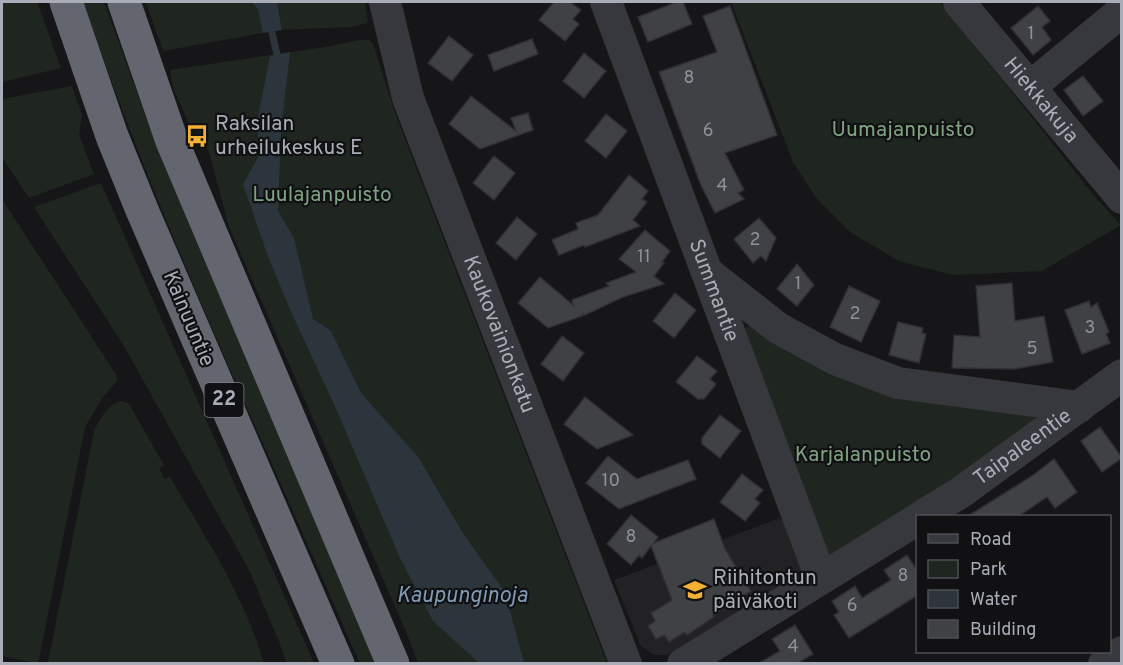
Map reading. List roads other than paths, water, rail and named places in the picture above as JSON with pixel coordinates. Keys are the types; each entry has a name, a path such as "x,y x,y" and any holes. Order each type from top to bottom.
{"highway":[{"name":"Kainuuntie","path":"66,2 112,136 142,210 338,663"},
{"name":"22","path":"124,2 172,141 393,663"}],"street":[{"name":"Kaukovainionkatu","path":"385,2 408,98 626,663"},
{"name":"Summantie","path":"606,2 821,578"},
{"name":"Hiekkakuja","path":"959,2 1122,198"},
{"path":"1030,87 1122,11"},
{"path":"708,272 778,328 835,359 898,383 1079,407"},
{"name":"Taipaleentie","path":"924,515 960,493 1122,375"},
{"path":"683,663 916,520"},
{"path":"1104,663 1122,652"}],"water":[{"path":"252,2 277,2 282,30 263,33 258,10"},
{"name":"Kaupunginoja","path":"290,52 281,131 278,211 294,238 313,319 331,331 361,393 418,457 464,535 505,592 524,663 479,663 433,621 400,558 267,254 243,184 260,154 257,122 270,56"}],"waterway":[{"name":"Kaupunginoja","path":"270,24 279,63"}],"place":[{"name":"Raksilan urheilukeskus E","path":"197,136"},
{"name":"Riihitontun päiväkoti","path":"695,590"}],"park label":[{"name":"Uumajanpuisto","path":"903,130"},
{"name":"Luulajanpuisto","path":"322,195"},
{"name":"Karjalanpuisto","path":"863,455"}]}
